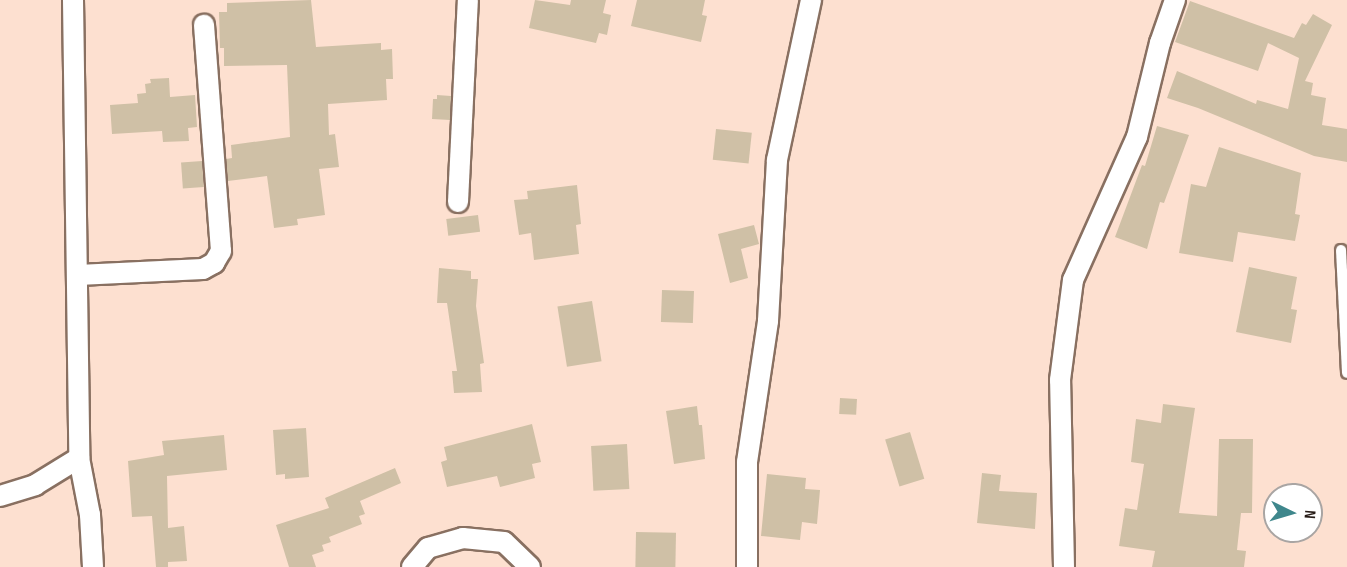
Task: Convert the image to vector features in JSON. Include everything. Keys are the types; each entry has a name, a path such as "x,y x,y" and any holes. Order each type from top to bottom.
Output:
{"street":[{"path":"73,0 79,458 90,514 93,567"},
{"path":"458,202 468,0"},
{"path":"747,567 747,462 768,321 777,160 811,0"},
{"path":"1064,567 1060,380 1073,280 1137,137 1160,43 1174,0"},
{"path":"78,275 203,269 214,263 221,251 204,25"},
{"path":"0,496 35,485 79,458"},
{"path":"412,567 428,548 463,538 504,542 530,567"}],"lane":[{"path":"1341,250 1347,373"}],"building":[{"path":"311,0 316,47 381,43 381,50 392,49 393,79 386,79 387,100 328,104 329,135 335,134 339,167 319,169 325,215 297,219 298,225 274,228 267,176 228,181 226,159 232,158 231,145 290,137 287,65 224,66 224,48 220,48 219,12 227,12 227,3"},
{"path":"535,0 570,5 571,0 606,0 603,13 611,15 607,35 599,33 596,43 529,28"},
{"path":"637,0 705,0 702,15 707,16 701,42 631,26"},
{"path":"1190,1 1294,38 1302,23 1306,25 1313,14 1332,25 1305,81 1313,83 1311,95 1326,98 1322,125 1347,129 1347,162 1314,156 1198,108 1167,98 1177,71 1256,104 1257,100 1288,109 1299,58 1268,43 1258,71 1175,42"},
{"path":"169,78 170,97 195,95 197,127 188,128 189,141 163,142 162,131 112,134 110,105 138,103 137,94 146,93 145,84 151,83 150,79"},
{"path":"437,95 451,96 450,120 432,119 433,99 437,99"},
{"path":"1157,126 1189,135 1164,203 1160,202 1147,249 1115,237 1142,165 1145,166"},
{"path":"716,129 752,133 749,164 713,160"},
{"path":"1219,147 1301,173 1295,214 1300,215 1295,241 1238,232 1233,262 1179,253 1191,184 1206,187"},
{"path":"202,161 204,187 183,188 181,162"},
{"path":"577,185 581,224 576,225 579,254 534,260 531,233 519,235 514,200 528,199 527,191"},
{"path":"478,215 480,232 448,236 446,219"},
{"path":"754,225 759,244 741,249 748,278 730,283 718,234"},
{"path":"1249,267 1297,277 1291,309 1297,310 1291,343 1236,332"},
{"path":"439,268 471,271 471,279 478,279 476,306 484,363 480,364 482,392 454,393 452,371 457,371 447,303 437,303"},
{"path":"662,290 694,291 693,323 661,322"},
{"path":"592,301 602,361 567,367 557,306"},
{"path":"840,398 857,399 856,415 839,414"},
{"path":"1163,404 1195,408 1179,513 1217,516 1219,439 1253,439 1252,513 1241,513 1237,550 1246,551 1244,567 1152,567 1155,551 1119,546 1125,508 1137,510 1144,464 1131,462 1136,419 1161,423"},
{"path":"697,406 699,425 702,425 705,459 674,464 666,411"},
{"path":"532,424 541,462 532,464 535,478 500,487 497,476 447,487 441,462 447,460 444,447"},
{"path":"306,428 309,477 285,479 285,474 276,475 273,430"},
{"path":"910,432 924,479 899,486 885,440"},
{"path":"224,435 227,470 167,476 168,528 184,526 187,561 168,562 168,567 156,567 152,516 132,517 128,461 164,455 162,441"},
{"path":"627,444 629,489 593,491 591,446"},
{"path":"395,468 401,483 360,501 365,514 359,516 362,524 329,537 331,542 322,545 324,551 312,555 316,567 289,567 276,525 329,508 325,498"},
{"path":"982,473 1001,475 999,491 1037,493 1035,529 977,523"},
{"path":"767,474 806,478 805,489 820,490 817,524 802,522 800,540 761,536"},
{"path":"636,532 676,533 675,567 635,567"}]}
